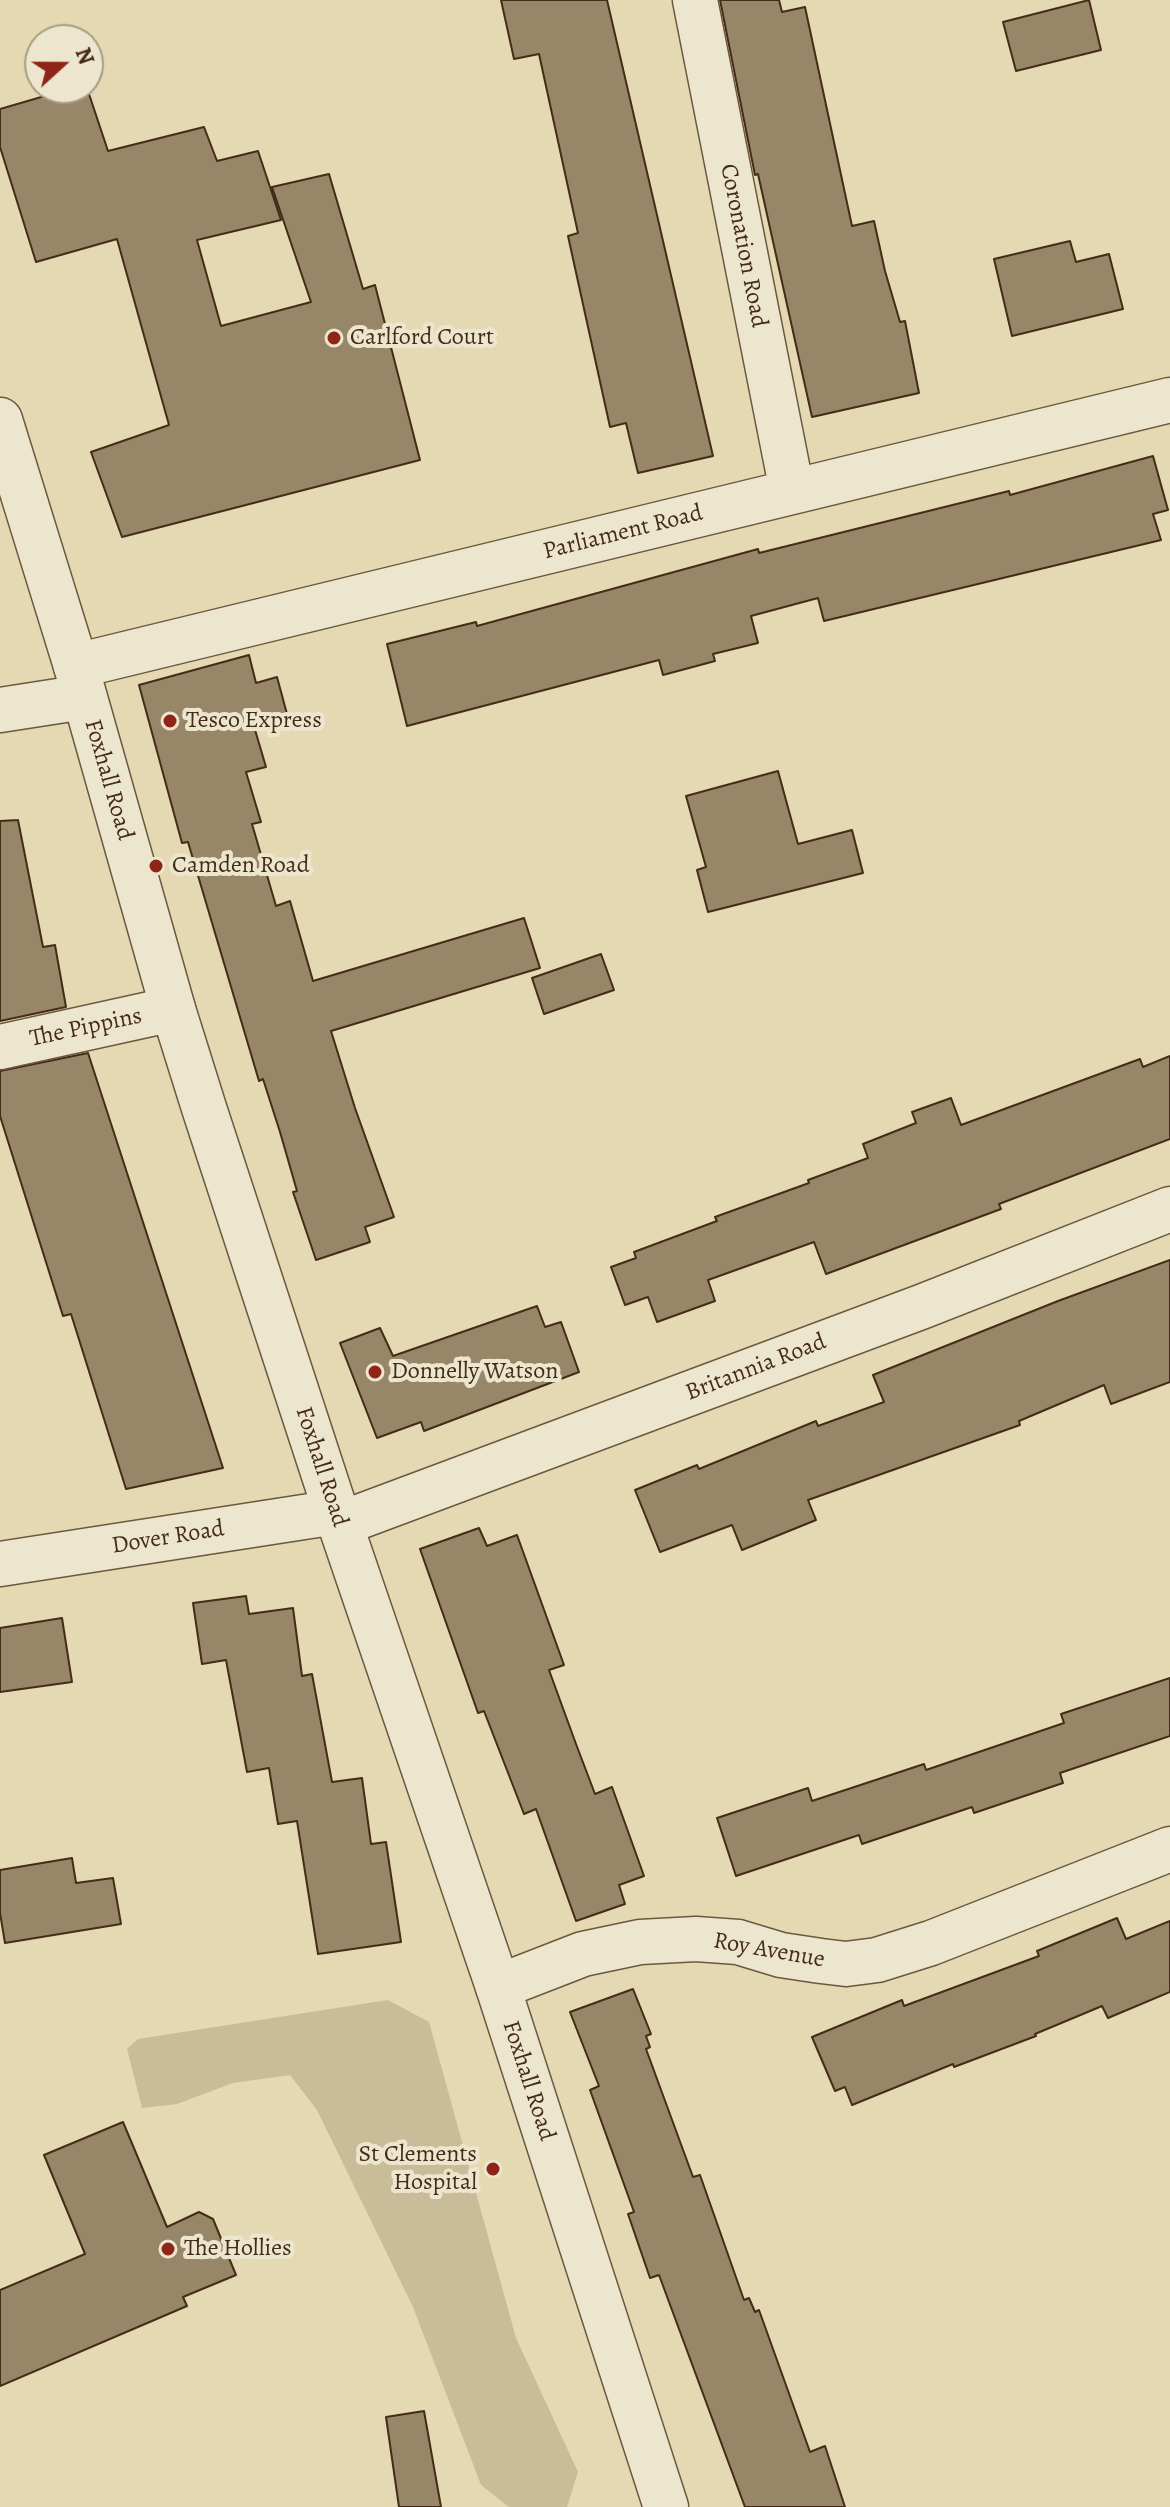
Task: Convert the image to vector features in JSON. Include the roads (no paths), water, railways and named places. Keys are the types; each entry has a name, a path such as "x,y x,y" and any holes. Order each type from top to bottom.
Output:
{"street":[{"name":"Coronation Road","path":"695,0 792,491"},
{"name":"Parliament Road","path":"80,681 792,491 1170,400"},
{"name":"Foxhall Road","path":"0,420 80,681 173,1009 338,1518 498,1987 666,2507"},
{"path":"0,710 80,681"},
{"name":"The Pippins","path":"0,1047 173,1009"},
{"name":"Britannia Road","path":"338,1518 906,1312 1170,1209"},
{"name":"Dover Road","path":"0,1564 338,1518"},
{"name":"Roy Avenue","path":"498,1987 583,1954 640,1942 696,1939 738,1942 781,1955 821,1961 846,1964 877,1960 931,1943 1170,1849"}],"place":[{"name":"Carlford Court","path":"334,338"},
{"name":"Tesco Express","path":"170,721"},
{"name":"Camden Road","path":"156,866"},
{"name":"Donnelly Watson","path":"375,1372"},
{"name":"St Clements Hospital","path":"493,2169"},
{"name":"The Hollies","path":"168,2249"}]}
